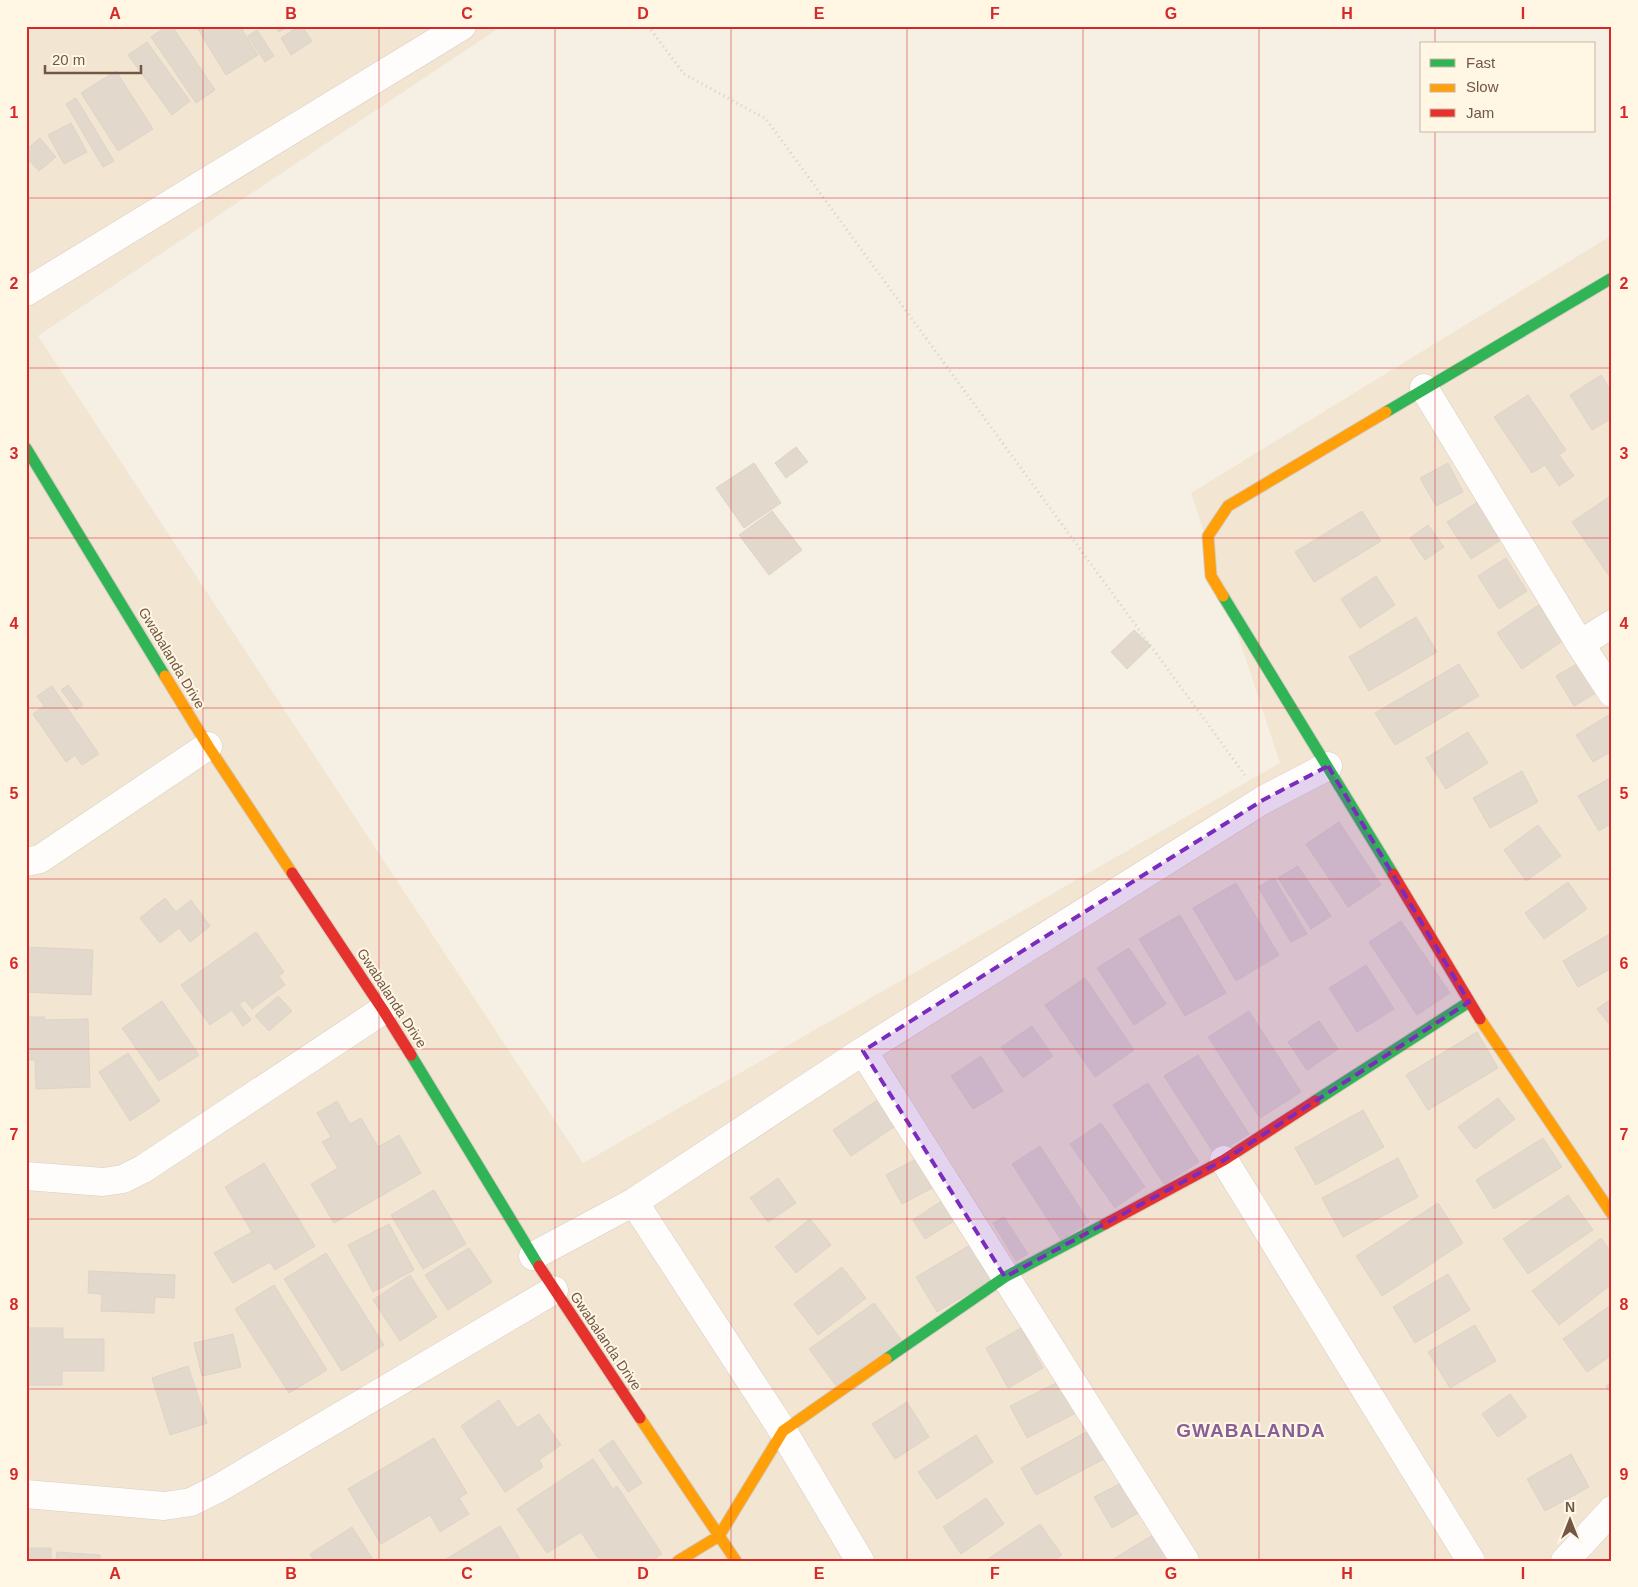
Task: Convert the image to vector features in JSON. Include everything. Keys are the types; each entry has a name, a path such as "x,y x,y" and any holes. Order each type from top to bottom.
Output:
{"street":[{"path":"26,292 462,26"},
{"path":"1612,278 1228,506 1208,536 1211,576 1328,766 1469,1002 1612,1214"},
{"path":"1424,388 1580,644 1612,693"},
{"name":"Gwabalanda Drive","path":"26,448 208,746 383,1010 554,1290 736,1561"},
{"path":"1580,644 1612,624"},
{"path":"26,862 40,859 208,746"},
{"path":"533,1256 634,1202 863,1052 1263,800 1328,766"},
{"path":"678,1561 719,1536 783,1431 1005,1276 1224,1160 1469,1002"},
{"path":"26,1176 103,1182 123,1179 144,1169 383,1010"},
{"path":"863,1052 1185,1561"},
{"path":"1224,1160 1471,1561"},
{"path":"634,1202 783,1431 860,1561"},
{"path":"26,1494 164,1506 190,1502 228,1483 554,1290"},
{"path":"1565,1561 1612,1510"}],"path":[{"path":"648,26 684,74 766,119 1263,800"}],"highlighted area":[{"path":"1328,766 1469,1002 1224,1160 1005,1277 863,1051 1263,800"}],"shaded area":[{"path":"26,26 502,26 38,336 583,1163 1280,763 1191,493 1612,235 1612,1561 26,1561"}],"building":[{"path":"167,26 172,26 215,90 196,103 151,37"},
{"path":"196,26 240,26 258,55 226,75"},
{"path":"275,26 289,26 279,32"},
{"path":"302,26 312,41 291,55 281,38"},
{"path":"257,30 274,56 265,62 248,36"},
{"path":"147,42 190,101 172,115 128,55"},
{"path":"116,71 153,129 118,151 81,93"},
{"path":"76,98 114,161 103,167 66,104"},
{"path":"71,123 87,152 64,164 48,135"},
{"path":"40,138 56,157 39,171 26,157 26,150"},
{"path":"1601,375 1612,392 1612,418 1592,430 1570,395"},
{"path":"1528,395 1566,450 1559,455 1574,476 1559,486 1545,465 1532,473 1494,417"},
{"path":"796,447 808,462 786,478 775,463"},
{"path":"754,463 781,503 744,528 716,488"},
{"path":"1448,463 1463,492 1436,506 1420,478"},
{"path":"1612,495 1612,580 1572,522"},
{"path":"1479,501 1504,538 1471,559 1447,522"},
{"path":"772,511 802,550 769,575 739,535"},
{"path":"1362,511 1381,541 1314,582 1295,552"},
{"path":"1428,525 1444,547 1425,560 1410,538"},
{"path":"1506,558 1527,591 1499,609 1478,576"},
{"path":"1376,576 1395,605 1360,628 1341,599"},
{"path":"1543,602 1567,638 1522,669 1497,633"},
{"path":"1416,617 1437,652 1369,691 1349,657"},
{"path":"1134,630 1151,646 1127,669 1111,652"},
{"path":"1584,660 1601,690 1574,706 1556,676"},
{"path":"1459,664 1479,696 1395,745 1375,713"},
{"path":"68,685 83,705 76,710 61,690"},
{"path":"52,686 99,754 82,765 75,755 66,762 33,714 44,706 37,696"},
{"path":"1612,713 1612,751 1593,762 1576,735"},
{"path":"1468,732 1488,763 1446,789 1426,758"},
{"path":"1522,771 1538,802 1490,828 1473,798"},
{"path":"1612,777 1612,823 1599,831 1578,796"},
{"path":"1339,822 1381,885 1348,907 1306,844"},
{"path":"1538,825 1561,856 1526,881 1504,850"},
{"path":"1298,866 1331,916 1311,929 1278,878"},
{"path":"1274,878 1307,934 1291,942 1258,887"},
{"path":"1568,882 1587,909 1544,939 1525,913"},
{"path":"1236,883 1279,955 1236,981 1193,908"},
{"path":"165,898 176,912 191,900 210,926 190,942 179,928 160,943 140,918"},
{"path":"1180,915 1226,993 1185,1016 1139,939"},
{"path":"1401,921 1450,993 1417,1015 1369,942"},
{"path":"256,932 284,972 279,976 285,985 252,1009 245,1000 239,1004 251,1020 243,1026 232,1010 210,1025 181,985"},
{"path":"1610,934 1612,936 1612,968 1578,987 1563,961"},
{"path":"26,947 93,950 91,995 26,992"},
{"path":"1129,948 1166,1004 1134,1025 1097,968"},
{"path":"1366,965 1394,1009 1357,1032 1329,988"},
{"path":"1085,978 1134,1050 1095,1077 1045,1005"},
{"path":"278,996 292,1011 269,1031 255,1016"},
{"path":"1612,998 1612,1028 1597,1009"},
{"path":"162,1001 199,1055 159,1081 122,1028"},
{"path":"1249,1011 1301,1092 1260,1118 1208,1037"},
{"path":"26,1017 45,1017 45,1020 88,1019 90,1087 36,1089 35,1060 26,1060"},
{"path":"1319,1021 1338,1049 1307,1070 1288,1042"},
{"path":"1032,1026 1053,1056 1023,1078 1001,1047"},
{"path":"1477,1032 1498,1068 1428,1110 1406,1075"},
{"path":"128,1053 160,1101 130,1121 99,1072"},
{"path":"1198,1055 1249,1134 1215,1155 1164,1076"},
{"path":"981,1056 1003,1091 973,1109 951,1076"},
{"path":"1148,1083 1199,1162 1164,1184 1113,1105"},
{"path":"1498,1098 1515,1119 1475,1149 1458,1127"},
{"path":"879,1099 897,1125 851,1156 833,1130"},
{"path":"337,1101 350,1124 361,1118 378,1147 399,1135 421,1173 334,1223 311,1184 338,1168 322,1142 331,1137 317,1113"},
{"path":"1363,1110 1384,1147 1316,1185 1295,1148"},
{"path":"1101,1123 1145,1187 1115,1208 1070,1144"},
{"path":"1543,1138 1562,1167 1494,1209 1476,1180"},
{"path":"1040,1146 1089,1222 1061,1240 1012,1164"},
{"path":"918,1158 934,1187 902,1204 886,1175"},
{"path":"1398,1158 1418,1197 1343,1237 1322,1198"},
{"path":"264,1163 315,1246 275,1270 270,1262 233,1283 214,1253 252,1232 225,1187"},
{"path":"778,1178 796,1203 768,1222 750,1198"},
{"path":"434,1190 466,1244 423,1269 391,1215"},
{"path":"1568,1195 1593,1230 1528,1274 1503,1239"},
{"path":"943,1200 956,1220 925,1239 913,1220"},
{"path":"1438,1203 1463,1243 1382,1296 1356,1256"},
{"path":"1004,1217 1028,1254 1016,1261 993,1223"},
{"path":"810,1219 831,1245 796,1273 775,1247"},
{"path":"389,1224 414,1270 373,1292 348,1245"},
{"path":"1601,1238 1612,1253 1612,1284 1559,1325 1532,1291"},
{"path":"970,1245 991,1280 937,1312 916,1277"},
{"path":"469,1248 492,1282 448,1310 425,1275"},
{"path":"326,1253 384,1345 342,1371 284,1279"},
{"path":"842,1267 866,1298 818,1335 794,1304"},
{"path":"89,1271 175,1275 174,1298 155,1297 154,1313 101,1311 102,1294 88,1293"},
{"path":"26,1273 28,1273 28,1296 26,1296"},
{"path":"1448,1274 1470,1310 1415,1343 1393,1307"},
{"path":"410,1275 437,1317 400,1341 373,1300"},
{"path":"274,1285 327,1370 289,1393 235,1309"},
{"path":"874,1303 902,1341 837,1387 809,1349"},
{"path":"1612,1304 1612,1355 1587,1372 1563,1339"},
{"path":"1475,1325 1496,1361 1450,1388 1428,1352"},
{"path":"26,1328 63,1328 63,1339 104,1339 104,1371 62,1371 62,1385 26,1385"},
{"path":"1021,1328 1043,1368 1008,1388 986,1348"},
{"path":"233,1334 241,1367 202,1376 194,1343"},
{"path":"188,1366 207,1423 170,1435 152,1378"},
{"path":"1060,1381 1076,1413 1027,1438 1010,1406"},
{"path":"1612,1382 1612,1395 1606,1386"},
{"path":"1510,1394 1527,1417 1498,1437 1482,1414"},
{"path":"499,1400 517,1428 539,1414 561,1445 539,1460 543,1467 505,1492 461,1426"},
{"path":"907,1402 929,1437 895,1459 872,1424"},
{"path":"1088,1431 1104,1459 1036,1495 1021,1468"},
{"path":"976,1435 993,1462 937,1499 918,1472"},
{"path":"434,1438 467,1493 459,1498 469,1514 440,1532 430,1515 381,1544 348,1489"},
{"path":"613,1440 642,1483 628,1492 599,1450"},
{"path":"1571,1454 1589,1487 1545,1511 1527,1479"},
{"path":"593,1459 613,1489 617,1486 662,1554 651,1561 600,1561 581,1532 547,1553 517,1509"},
{"path":"1123,1482 1140,1512 1112,1528 1094,1497"},
{"path":"986,1498 1004,1524 961,1554 943,1527"},
{"path":"1040,1524 1062,1555 1053,1561 985,1561"},
{"path":"500,1526 521,1561 443,1561"},
{"path":"352,1527 374,1561 314,1561 310,1554"},
{"path":"1153,1535 1168,1561 1110,1561"},
{"path":"26,1548 51,1548 51,1561 26,1561"},
{"path":"57,1552 100,1555 100,1561 56,1561"}],"traffic: fast":[{"path":"1386,412 1612,278"},
{"path":"26,448 165,676"},
{"path":"1223,596 1393,874"},
{"path":"1315,1101 1469,1002"},
{"path":"411,1055 539,1266"},
{"path":"886,1359 1005,1277 1105,1224"}],"traffic: slow":[{"path":"1223,596 1211,576 1208,536 1228,506 1386,412"},
{"path":"165,676 208,746 292,873"},
{"path":"1480,1019 1612,1214"},
{"path":"678,1561 719,1536 783,1431 886,1359"},
{"path":"640,1418 736,1561"}],"traffic: jam":[{"path":"292,873 411,1055"},
{"path":"1393,874 1480,1019"},
{"path":"1105,1224 1224,1160 1315,1101"},
{"path":"539,1266 640,1418"}],"district":[{"name":"GWABALANDA","path":"1251,1430"}]}
